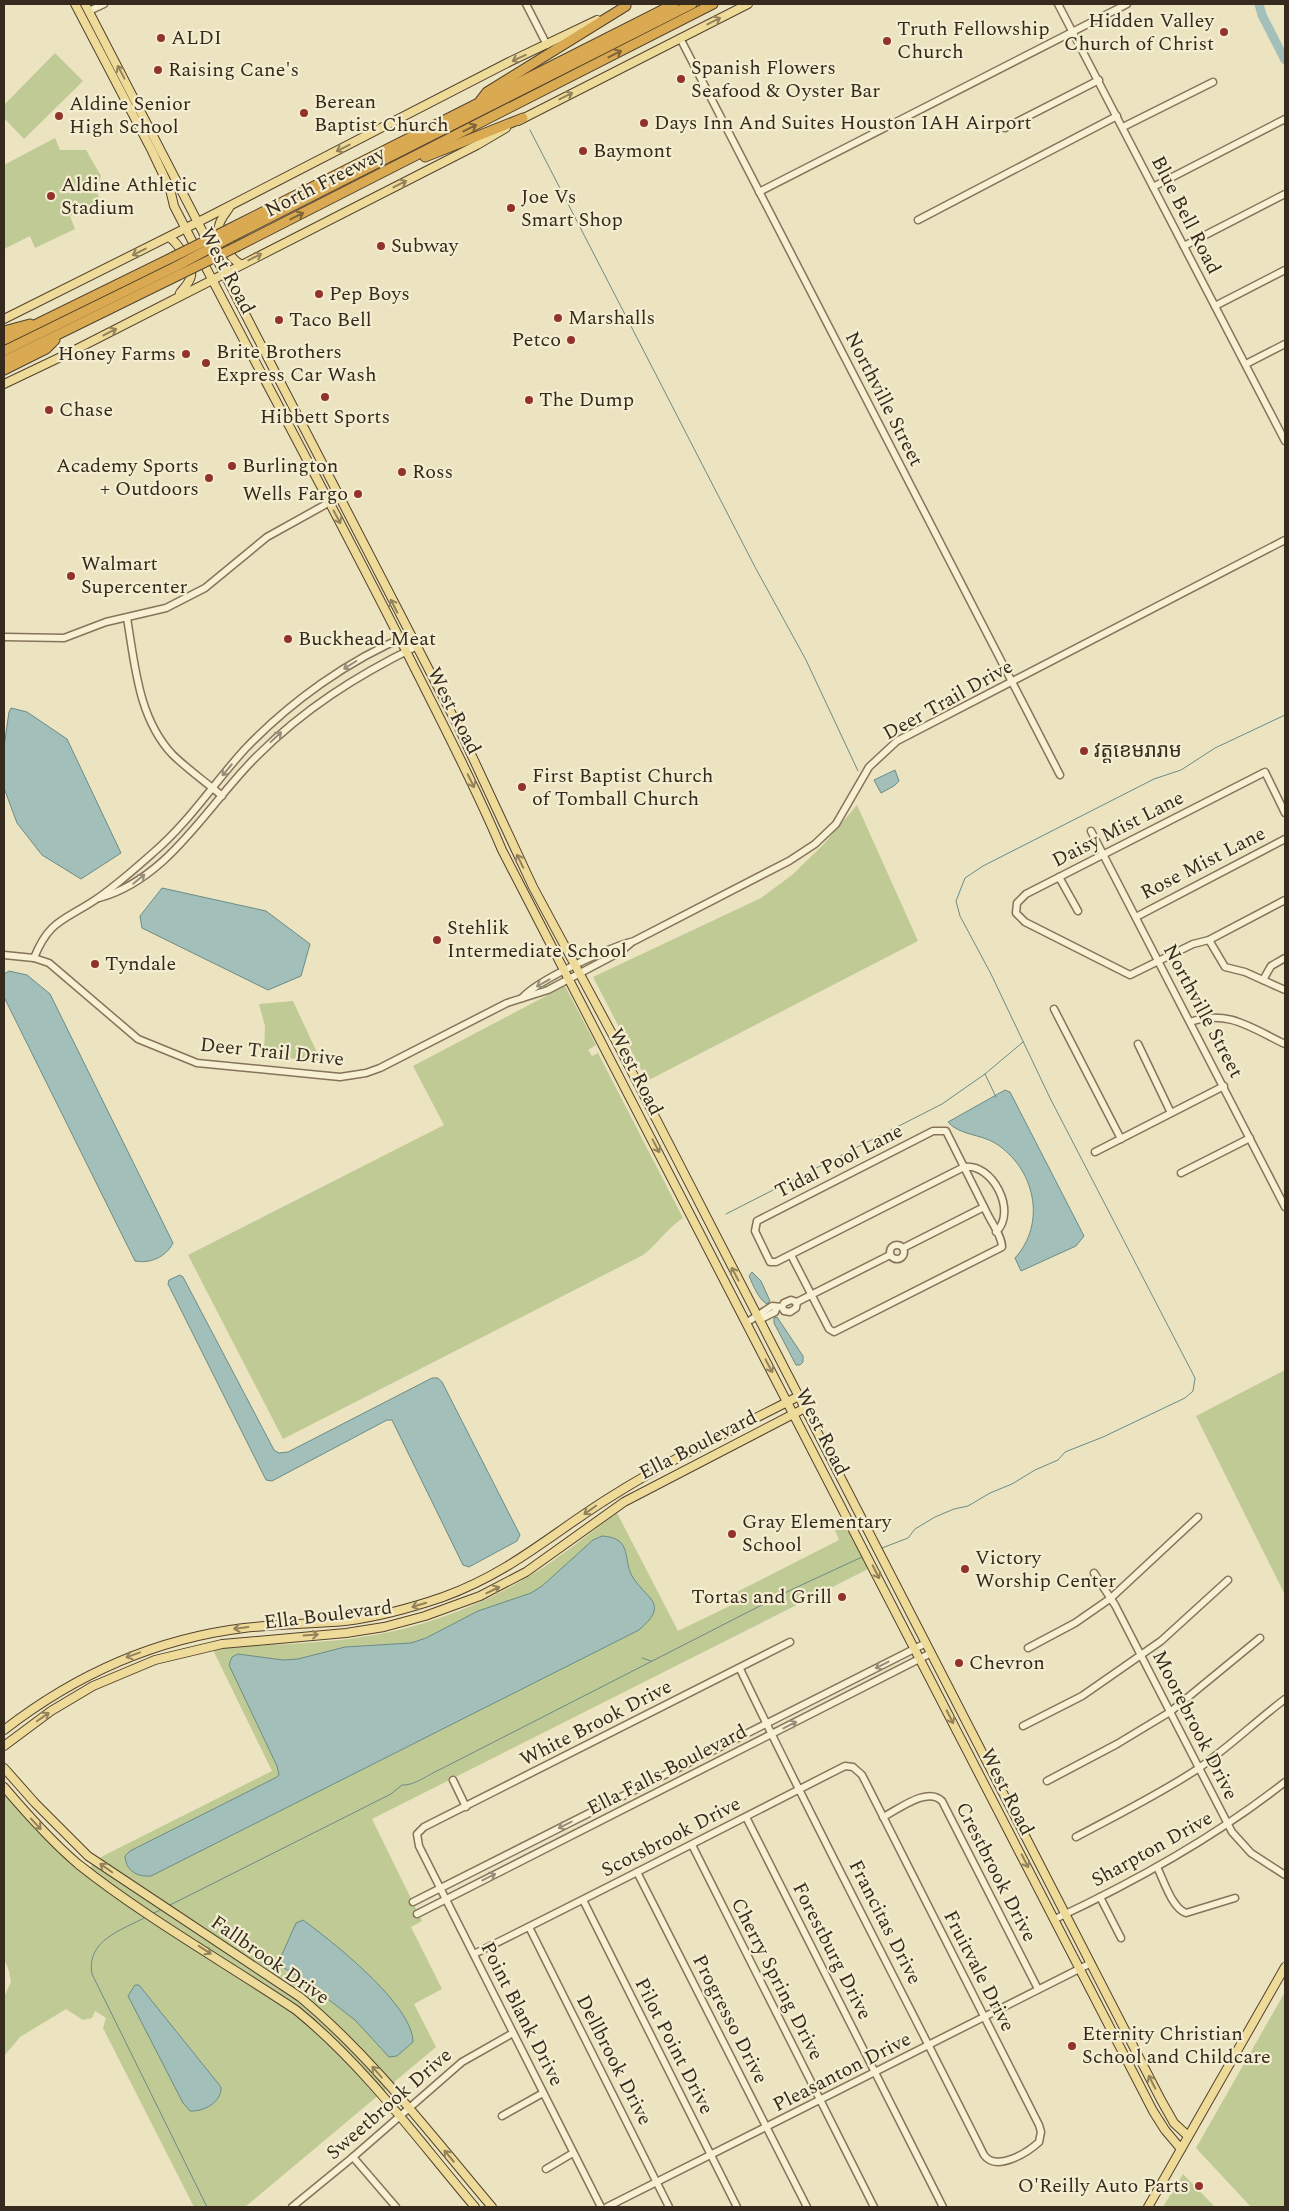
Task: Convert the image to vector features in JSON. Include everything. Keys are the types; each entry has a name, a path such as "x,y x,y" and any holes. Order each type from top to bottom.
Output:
{"highway":[{"name":"North Freeway","path":"231,233 674,4"},
{"name":"North Freeway","path":"4,351 175,261 692,4"},
{"name":"North Freeway","path":"4,361 238,246 713,4"},
{"path":"478,104 487,92 628,5"},
{"path":"349,190 446,148 523,118"},
{"name":"North Freeway","path":"4,340 175,261"},
{"path":"4,331 22,325 43,322"},
{"path":"4,370 46,348 62,333"}],"main road":[{"name":"West Road","path":"75,4 198,222 415,647 458,726 495,808 534,887 616,1040 1162,2102 1174,2123 1188,2136"},
{"path":"4,384 67,354 240,264 477,145 523,118 748,4"},
{"path":"4,319 628,5"},
{"name":"West Road","path":"87,7 156,149 174,206 400,639 486,811 502,850 568,974 1146,2097 1165,2130 1181,2149"},
{"path":"80,15 87,7"},
{"path":"170,189 178,184"},
{"path":"230,206 219,225 220,234 231,257 240,264"},
{"path":"191,209 212,216"},
{"path":"169,237 178,245 191,271 188,283 177,297"},
{"path":"263,374 272,368"},
{"path":"294,433 303,428"},
{"path":"447,732 458,726"},
{"path":"486,811 495,808"},
{"path":"525,891 534,887"},
{"path":"605,1046 616,1040"},
{"path":"676,1185 687,1180"},
{"path":"711,1251 720,1245"},
{"name":"Ella Boulevard","path":"4,1730 44,1701 114,1662 166,1644 220,1631 362,1618 401,1610 443,1596 503,1571 615,1494 799,1396"},
{"name":"Ella Boulevard","path":"4,1746 50,1711 120,1674 177,1654 222,1644 364,1631 404,1622 448,1608 509,1582 622,1504 805,1408"},
{"path":"693,1451 699,1462"},
{"path":"615,1494 622,1504"},
{"path":"443,1596 448,1608"},
{"path":"220,1631 222,1644"},
{"path":"114,1662 120,1674"},
{"path":"965,1746 976,1740"},
{"name":"Fallbrook Drive","path":"4,1768 78,1846 146,1896 300,1997 326,2019 347,2038 492,2207"},
{"name":"Fallbrook Drive","path":"4,1787 69,1856 133,1904 296,2010 319,2028 356,2065 475,2207"},
{"path":"1003,1820 1015,1814"},
{"path":"69,1856 78,1846"},
{"path":"145,1911 154,1901"},
{"path":"1148,2207 1285,1967"},
{"path":"319,2028 326,2019"},
{"path":"1116,2039 1127,2034"},
{"path":"1146,2097 1162,2102"},
{"path":"454,2182 464,2174"}],"street":[{"path":"87,7 104,4"},
{"path":"526,4 547,45"},
{"name":"Blue Bell Road","path":"1058,4 1074,31 1285,441"},
{"path":"758,192 1126,4"},
{"name":"Northville Street","path":"680,38 1060,775"},
{"path":"1005,128 1099,80"},
{"path":"1123,128 1213,82"},
{"path":"918,220 1117,116"},
{"path":"1153,187 1285,119"},
{"path":"1184,246 1285,194"},
{"path":"1215,306 1285,270"},
{"path":"1246,364 1285,344"},
{"path":"4,637 21,636 56,640 73,636 106,622 151,614 193,596 219,578 267,536 330,502 338,495"},
{"name":"Deer Trail Drive","path":"4,955 34,958 49,963 138,1039 197,1063 353,1076 380,1068 507,1003 522,998 528,991 568,974 581,973 620,952 634,941 790,862 810,848 836,824 869,767 897,741 1285,540"},
{"path":"126,618 140,692 151,724 173,754 222,796"},
{"path":"34,958 46,933 57,922 96,899 165,842 245,750 281,715 354,662 409,635"},
{"path":"96,899 115,894 129,886 177,848 255,758 290,725 328,695 415,647"},
{"path":"245,750 255,758"},
{"name":"Daisy Mist Lane","path":"1159,962 1135,974 1124,974 1019,918 1016,913 1017,903 1026,894 1265,772 1285,813"},
{"name":"Northville Street","path":"1090,832 1224,1086 1285,1207"},
{"name":"Rose Mist Lane","path":"1136,917 1285,839"},
{"path":"1060,877 1078,911"},
{"path":"1159,962 1193,944 1209,940 1285,900"},
{"path":"1209,940 1225,967 1244,972 1285,990"},
{"name":"Deer Trail Drive","path":"568,974 575,966 616,946 634,941"},
{"path":"1263,980 1271,966 1285,958"},
{"path":"1054,1009 1120,1139"},
{"path":"1190,1022 1207,1017 1224,1017 1285,1044"},
{"path":"1138,1044 1172,1113"},
{"path":"1095,1152 1224,1086"},
{"name":"Tidal Pool Lane","path":"791,1255 773,1263 770,1262 755,1231 757,1221 940,1129 946,1131 964,1167"},
{"path":"1181,1173 1250,1138"},
{"path":"964,1167 1002,1247 838,1332 829,1329 791,1255 964,1167 972,1165 984,1172 998,1188 1004,1211 1001,1228 996,1232"},
{"path":"904,1248 984,1208"},
{"path":"890,1255 890,1250 893,1246 898,1245 904,1248"},
{"path":"890,1255 894,1259 900,1259 904,1254 904,1248"},
{"path":"746,1323 758,1316 760,1312 772,1306 779,1307 791,1300 797,1302 890,1255"},
{"path":"1028,1648 1075,1623 1111,1598 1198,1517"},
{"name":"Moorebrook Drive","path":"1094,1573 1111,1598 1228,1825 1245,1848 1285,1876"},
{"path":"1023,1726 1082,1696 1176,1628 1228,1580"},
{"path":"1047,1781 1117,1744 1170,1712 1260,1638"},
{"name":"White Brook Drive","path":"417,1834 424,1827 790,1642"},
{"name":"Ella Falls Boulevard","path":"413,1902 926,1643"},
{"name":"Ella Falls Boulevard","path":"417,1914 931,1653"},
{"name":"Francitas Drive","path":"740,1668 987,2159 999,2163 1018,2154"},
{"path":"1076,1837 1171,1786 1232,1744 1285,1699"},
{"name":"Scotsbrook Drive","path":"474,1954 845,1766 853,1767 860,1772 871,1794"},
{"path":"453,1780 466,1807"},
{"name":"Sharpton Drive","path":"1055,1919 1157,1867 1228,1825 1285,1782"},
{"path":"646,1784 652,1796"},
{"name":"Fruitvale Drive","path":"871,1794 1041,2132 1039,2142 1018,2154"},
{"name":"Crestbrook Drive","path":"883,1817 928,1795 938,1796 1038,1989"},
{"name":"Forestburg Drive","path":"746,1817 943,2207"},
{"path":"550,1833 555,1844"},
{"name":"Point Blank Drive","path":"417,1834 419,1846 601,2207"},
{"name":"Cherry Spring Drive","path":"692,1845 874,2207"},
{"path":"1157,1867 1175,1903 1181,1911 1186,1913 1235,1898"},
{"name":"Progresso Drive","path":"637,1872 807,2207"},
{"path":"1100,1896 1121,1938"},
{"name":"Pilot Point Drive","path":"582,1900 737,2207"},
{"name":"Dellbrook Drive","path":"529,1927 670,2207"},
{"name":"Pleasanton Drive","path":"607,2207 1091,1963"},
{"name":"Sweetbrook Drive","path":"292,2207 473,2054 513,2033"},
{"path":"502,2116 544,2093"},
{"path":"546,2169 573,2152"},
{"path":"353,2157 396,2207"}],"green space":[{"path":"55,53 83,81 24,139 4,118 4,105"},
{"name":"Aldine Athletic Stadium","path":"55,138 60,150 86,150 101,176 97,192 100,200 70,216 75,229 35,248 30,236 4,249 4,165"},
{"path":"857,805 918,941 647,1081 593,977 761,898 792,875 823,845"},
{"path":"565,986 596,1045 588,1050 592,1056 598,1053 683,1218 671,1227 643,1255 283,1439 188,1255 444,1125 413,1066"},
{"path":"293,1001 320,1059 314,1063 264,1053 265,1026 259,1004"},
{"path":"1285,1370 1285,1595 1196,1416"},
{"path":"617,1513 678,1631 738,1602 735,1593 839,1540 834,1528 845,1524 868,1569 372,1819 422,1921 411,1927 442,1989 414,2004 436,2047 245,2207 194,2207 103,2028 106,2018 95,2011 92,2018 83,2020 66,2009 20,2037 4,2056 4,1997 11,1982 4,1959 4,1794 36,1831 83,1873 103,1856 272,1771 213,1650 349,1639 391,1632 437,1619 482,1601 524,1579 553,1561"},
{"path":"1285,1992 1285,2207 1251,2207 1196,2148"},
{"path":"1183,2174 1215,2207 1163,2207"}],"water":[{"path":"11,708 27,712 67,739 121,853 81,879 42,855 17,823 4,788 4,747"},
{"path":"895,770 899,781 881,793 874,780"},
{"path":"162,888 266,911 310,944 301,976 268,990 142,928 140,916"},
{"path":"9,971 27,975 50,994 173,1243 162,1256 152,1260 135,1261 4,997 4,974"},
{"path":"1005,1090 1010,1092 1084,1236 1076,1246 1021,1271 1015,1258 1025,1244 1031,1229 1033,1213 1032,1197 1027,1181 1020,1167 1009,1154 995,1143 958,1130 948,1122"},
{"path":"752,1272 761,1281 770,1301 767,1304 759,1296 752,1284 749,1276"},
{"path":"180,1275 183,1277 274,1450 279,1453 288,1452 432,1378 438,1378 442,1382 520,1535 517,1541 469,1567 463,1565 392,1420 387,1420 272,1481 266,1480 168,1284 169,1280"},
{"path":"777,1317 803,1356 803,1362 800,1365 796,1365 774,1323 774,1318"},
{"path":"602,1536 619,1541 623,1546 630,1572 650,1598 655,1608 648,1621 639,1630 151,1876 137,1874 130,1869 125,1856 130,1851 279,1775 277,1766 229,1665 232,1657 238,1654 283,1660 298,1659 345,1647 411,1643 426,1638 478,1611 531,1593 542,1586 593,1540"},
{"path":"303,1920 351,1958 400,2010 409,2027 413,2042 397,2056 389,2057 355,2020 298,1976 284,1968 280,1959 296,1923"},
{"path":"135,1985 139,1985 221,2087 219,2097 211,2105 201,2110 190,2111 183,2103 128,1996"}],"waterway":[{"path":"1259,4 1262,15 1285,60"},
{"path":"530,130 755,567 806,660 858,771"},
{"path":"882,1548 908,1538 915,1529 935,1517 954,1509 968,1506 990,1493 1012,1484 1035,1470 1058,1460 1065,1452 1103,1437 1185,1398 1193,1391 1195,1378 1050,1098 991,974 960,916 956,901 965,878 983,866 1154,779 1181,770 1215,748 1285,715"},
{"path":"726,1214 942,1104 985,1074 1023,1042"},
{"path":"985,1074 996,1097"},
{"path":"168,1906 391,1794 402,1785 411,1784 422,1779 795,1588 862,1557"},
{"path":"642,1658 651,1661"},
{"path":"152,1914 162,1909"},
{"path":"146,1917 117,1932 100,1944 92,1962 92,1974 207,2207"}],"place":[{"name":"Hidden Valley Church of Christ","path":"1224,32"},
{"name":"ALDI","path":"161,38"},
{"name":"Truth Fellowship Church","path":"887,41"},
{"name":"Raising Cane's","path":"158,70"},
{"name":"Spanish Flowers Seafood & Oyster Bar","path":"681,79"},
{"name":"Berean Baptist Church","path":"304,113"},
{"name":"Aldine Senior High School","path":"59,116"},
{"name":"Days Inn And Suites Houston IAH Airport","path":"644,123"},
{"name":"Baymont","path":"583,151"},
{"name":"Aldine Athletic Stadium","path":"51,196"},
{"name":"Joe Vs Smart Shop","path":"511,208"},
{"name":"Subway","path":"381,246"},
{"name":"Pep Boys","path":"319,294"},
{"name":"Marshalls","path":"558,318"},
{"name":"Taco Bell","path":"279,320"},
{"name":"Petco","path":"571,340"},
{"name":"Honey Farms","path":"186,354"},
{"name":"Brite Brothers Express Car Wash","path":"206,363"},
{"name":"Hibbett Sports","path":"325,397"},
{"name":"The Dump","path":"529,400"},
{"name":"Chase","path":"49,410"},
{"name":"Burlington","path":"232,466"},
{"name":"Ross","path":"402,472"},
{"name":"Academy Sports + Outdoors","path":"209,478"},
{"name":"Wells Fargo","path":"358,494"},
{"name":"Walmart Supercenter","path":"71,576"},
{"name":"Buckhead Meat","path":"288,639"},
{"name":"វត្តខេមរារាម","path":"1084,751"},
{"name":"First Baptist Church of Tomball Church","path":"522,787"},
{"name":"Stehlik Intermediate School","path":"437,940"},
{"name":"Tyndale","path":"95,964"},
{"name":"Gray Elementary School","path":"732,1534"},
{"name":"Victory Worship Center","path":"965,1569"},
{"name":"Tortas and Grill","path":"842,1597"},
{"name":"Chevron","path":"959,1663"},
{"name":"Eternity Christian School and Childcare","path":"1072,2046"},
{"name":"O'Reilly Auto Parts","path":"1199,2186"}]}
